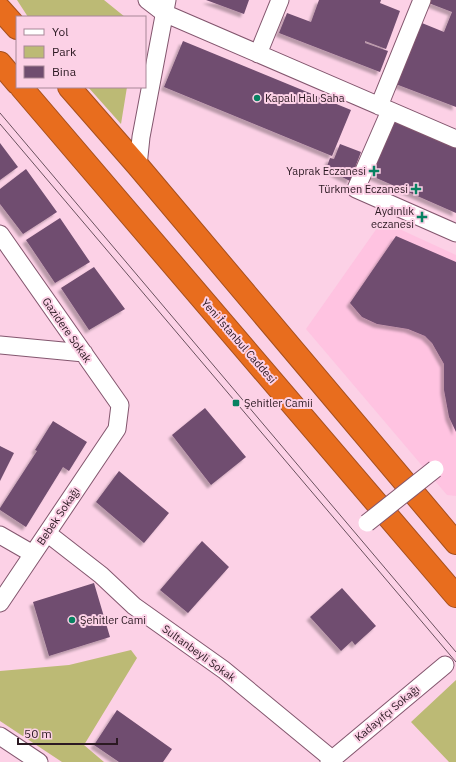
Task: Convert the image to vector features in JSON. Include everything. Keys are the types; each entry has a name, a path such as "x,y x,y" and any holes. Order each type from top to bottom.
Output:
{"highway":[{"path":"0,9 16,27"},
{"path":"0,63 16,82"},
{"name":"Yeni İstanbul Caddesi","path":"22,88 456,596"},
{"path":"70,88 138,166 456,543"}],"street":[{"path":"147,0 165,7 258,54 456,139"},
{"path":"258,54 280,0"},
{"path":"422,0 356,189 456,233"},
{"path":"138,166 141,137 165,7"},
{"name":"Gazidere Sokak","path":"0,234 120,405 117,429"},
{"path":"0,345 84,353"},
{"name":"Bebek Sokağı","path":"0,603 117,429"},
{"path":"367,523 435,469"},
{"name":"Sultanbeyli Sokak","path":"47,533 100,575 134,606 224,670 331,761"},
{"path":"0,535 33,554"},
{"name":"Kadayıfçı Sokağı","path":"331,761 445,665"},
{"path":"0,736 39,762"}],"shaded area":[{"path":"382,221 456,255 456,496 447,495 306,329"}],"green space":[{"path":"17,0 104,0 124,16 27,16"},
{"path":"89,88 127,88 121,124"},
{"path":"131,650 137,658 84,745 104,762 62,762 0,721 0,671 69,665"},
{"path":"456,680 456,762 449,762 411,722"}],"building":[{"path":"206,0 249,0 244,14"},
{"path":"319,0 381,0 380,3 400,11 386,49 365,41 365,43 388,51 380,72 279,33 287,13 311,22"},
{"path":"426,0 456,0 456,107 393,83 417,21 444,32 452,12 426,2"},
{"name":"Kapalı Halı Saha","path":"183,41 351,110 332,156 164,87"},
{"path":"389,117 456,146 456,213 365,173"},
{"path":"0,143 18,167 0,180"},
{"path":"340,144 361,152 350,181 326,169 330,158 334,159"},
{"path":"26,169 57,212 23,234 0,204 0,189"},
{"path":"60,218 90,262 55,283 26,240"},
{"path":"396,236 456,262 456,432 449,417 444,390 444,364 432,343 425,336 408,329 377,324 362,317 350,303"},
{"path":"94,267 125,309 89,330 61,288"},
{"path":"205,408 246,457 211,485 172,435"},
{"path":"53,421 87,442 69,471 63,467 26,527 0,510 0,508 37,451 35,450"},
{"path":"0,446 14,453 0,481"},
{"path":"119,471 169,513 144,543 96,502"},
{"path":"202,541 229,567 188,613 160,590"},
{"name":"Şehitler Cami","path":"94,583 110,637 49,656 33,602"},
{"path":"342,588 376,626 355,645 352,641 341,651 310,617"},
{"path":"117,710 172,749 163,762 119,762 94,745"}],"tram line":[{"path":"0,113 456,652"},
{"path":"0,124 456,662"}],"place":[{"name":"Kapalı Halı Saha","path":"257,98"},
{"name":"Yaprak Eczanesi","path":"374,171"},
{"name":"Türkmen Eczanesi","path":"416,189"},
{"name":"Aydınlık eczanesi","path":"422,217"},
{"name":"Şehitler Camii","path":"236,403"},
{"name":"Şehitler Cami","path":"72,620"}]}
